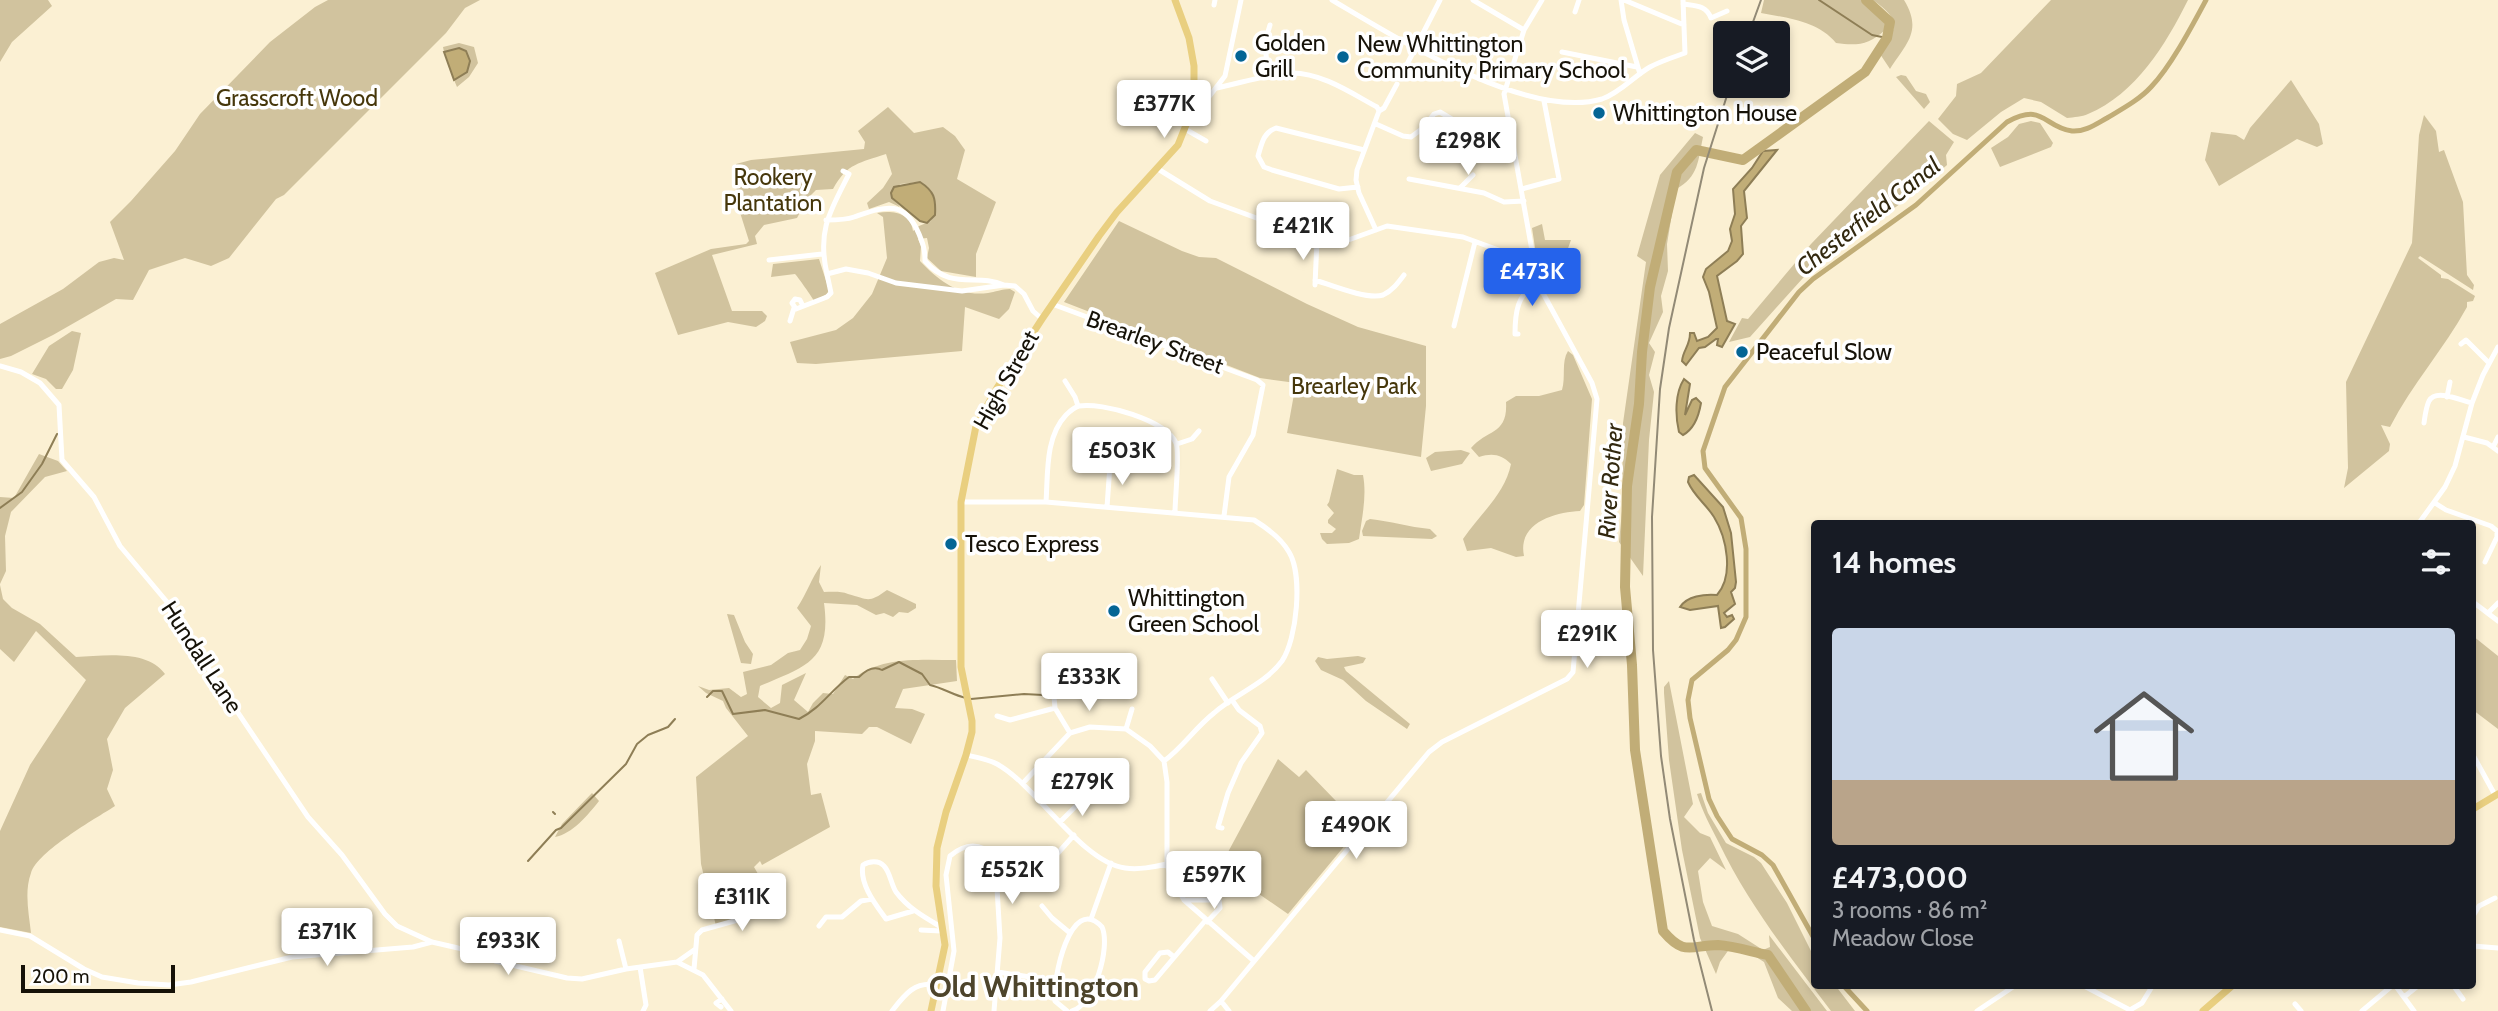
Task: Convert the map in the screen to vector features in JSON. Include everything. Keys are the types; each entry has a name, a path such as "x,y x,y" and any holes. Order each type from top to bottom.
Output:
{"main road":[{"path":"1175,0 1189,38 1194,66 1195,80 1188,120"},
{"name":"High Street","path":"931,1011 945,945 936,886 937,848 946,812 966,755 972,721 961,667 961,502 976,426 1041,319 1117,212 1178,145 1188,120"},
{"path":"2476,807 2496,794"},
{"path":"2203,1011 2228,989"}],"street":[{"name":"High Street","path":"1188,120 1225,76 1241,0"},
{"path":"1332,0 1447,65 1505,89 1544,101 1565,102 1600,99 1612,95 1651,67 1685,52 1683,2 1704,8 1711,18 1727,11"},
{"path":"1402,74 1440,0"},
{"path":"1473,0 1524,30"},
{"path":"1210,1011 1221,1002 1437,745 1567,679 1573,672 1597,399 1592,383 1538,284 1504,94 1524,30 1542,0"},
{"path":"1575,12 1579,0"},
{"path":"1640,74 1624,20 1622,0 1684,25"},
{"path":"1268,77 1265,42 1270,25"},
{"path":"1562,52 1637,67"},
{"path":"1217,88 1293,73 1317,77 1368,102 1379,111"},
{"path":"1376,230 1358,187 1357,170 1379,111 1384,108 1397,84"},
{"path":"1522,189 1559,179 1544,101"},
{"path":"1376,124 1411,137 1423,128 1434,114 1440,112 1470,130"},
{"path":"1358,187 1339,189 1272,170 1264,167 1258,156 1263,138 1268,131 1276,128 1364,149"},
{"path":"1185,129 1206,141"},
{"path":"1158,169 1210,201 1317,240 1340,243 1387,226 1462,237 1534,263"},
{"path":"790,321 794,308 827,297 831,293 822,254 823,234 826,220 849,174 844,171"},
{"path":"1460,188 1474,175"},
{"path":"1409,179 1484,193 1504,202 1524,201"},
{"path":"826,220 852,218 889,207 900,210 915,223 925,247 925,261 940,274 964,281 998,282 1004,285"},
{"path":"1317,240 1315,282 1368,296 1381,296 1393,289 1404,275"},
{"path":"1454,326 1475,242"},
{"path":"769,260 822,254"},
{"path":"827,274 846,269 896,283 962,291 1015,286 1024,294 1033,311 1041,319"},
{"path":"1518,334 1515,334 1515,318 1524,292 1538,284"},
{"name":"Brearley Street","path":"1052,304 1257,380 1263,385 1254,435 1229,477 1224,516"},
{"path":"2461,344 2466,340 2489,363"},
{"path":"2421,520 2435,503 2455,466 2472,403 2498,347"},
{"name":"Hundall Lane","path":"0,366 31,377 51,393 60,405 62,460 94,497 120,546 183,621 194,647 308,817 342,855 385,914 397,926 432,942 561,977 582,979 677,962"},
{"path":"1065,380 1078,406"},
{"path":"2447,397 2450,382"},
{"path":"2424,423 2429,401 2433,397 2447,397 2472,403"},
{"path":"1046,502 1051,442 1066,414 1078,406 1103,408 1150,421 1168,432 1177,444 1175,512"},
{"path":"1177,444 1192,439 1199,430"},
{"path":"2464,437 2495,449 2498,437"},
{"path":"1107,507 1110,465"},
{"path":"961,502 1046,502 1254,520 1271,530 1289,552 1296,570 1294,625 1283,660 1270,674 1199,725 1180,749 1164,761"},
{"path":"2435,503 2474,520"},
{"path":"2476,521 2497,531 2497,537 2485,562"},
{"path":"2488,613 2498,603"},
{"path":"2476,604 2498,621"},
{"path":"1212,679 1239,710 1260,726 1262,733 1248,751 1228,793 1218,827 1222,828"},
{"path":"1054,697 1055,708 1070,733"},
{"path":"997,716 1010,720 1055,708"},
{"path":"1126,729 1132,709"},
{"path":"1023,783 1070,733 1090,727 1126,729 1150,746 1164,761 1167,782 1167,864 1171,878 1184,901 1254,961"},
{"path":"966,755 996,763 1023,783 1087,848 1111,863 1122,868 1144,869 1167,864"},
{"path":"2476,760 2496,794"},
{"path":"1060,822 1093,791 1101,790 1106,796"},
{"path":"994,1011 1000,938 997,888 1000,880 1058,853 1074,835"},
{"path":"943,1011 954,951 946,874 950,856 963,848 979,846 991,852 1009,874"},
{"path":"913,911 886,919 872,899 862,872 863,865 879,862 885,866 896,891 913,911 941,929"},
{"path":"1091,919 1111,863"},
{"path":"2476,911 2479,906 2494,898"},
{"path":"819,926 826,918 842,917 861,901 872,899"},
{"path":"1174,957 1168,952 1160,953 1145,972 1145,979 1155,980 1220,908 1219,900 1184,901"},
{"path":"694,970 696,935 702,930 752,916 774,906"},
{"path":"1042,906 1070,933"},
{"path":"1091,919 1102,927 1104,948 1083,1006 1065,1010 1055,1002 1055,981 1070,933 1074,925 1081,920 1091,919"},
{"path":"921,930 941,929"},
{"path":"0,930 30,936 84,969 102,976 158,984 191,982 292,957 413,947 432,942"},
{"path":"619,941 626,969"},
{"path":"2476,946 2498,948"},
{"path":"694,950 677,962 703,975 731,1011"},
{"path":"640,967 646,1005 643,1011"},
{"path":"998,972 1055,981"},
{"path":"892,1011 922,983 938,985"},
{"path":"1977,1011 2010,989"},
{"path":"2090,989 2130,1010 2142,1003 2151,989"},
{"path":"2362,1011 2389,989"},
{"path":"2397,989 2414,1011"},
{"path":"2404,997 2414,989"},
{"path":"2456,989 2463,999"},
{"path":"721,1007 716,1003 722,999"},
{"path":"1221,1002 1229,1011"},
{"path":"2295,1004 2301,1011"}],"green space":[{"path":"0,0 48,0 52,6 12,42 0,62"},
{"name":"Grasscroft Wood","path":"328,0 480,0 465,8 446,33 284,195 276,199 229,258 211,266 185,258 149,270 133,300 116,299 53,335 0,359 0,324 63,289 99,262 114,258 124,260 110,222 175,151 200,114 270,42"},
{"path":"1764,0 1864,0 1886,19 1885,30 1874,39 1862,43 1836,43 1811,25 1761,13"},
{"path":"1873,0 1904,0 1910,11 1910,37 1890,69 1880,54 1894,24 1888,13"},
{"path":"2051,0 2188,0 2170,34 2148,66 2121,94 2105,105 2086,115 2067,118 2041,102 2024,98 2001,112 1967,140 1953,134 1938,119 1956,96 1957,84 1981,73"},
{"path":"459,43 474,47 478,63 469,77 457,87 454,80 467,72 470,61 466,51 444,52 443,47"},
{"path":"1906,76 1916,91 1926,94 1930,102 1924,109 1896,77"},
{"path":"2291,80 2319,124 2323,144 2317,147 2297,139 2219,186 2205,160 2211,132 2236,135 2244,140 2250,128"},
{"name":"Rookery Plantation","path":"888,107 914,133 943,127 955,136 965,150 957,179 996,202 976,254 976,277 941,271 927,258 927,238 918,239 921,246 920,261 942,281 968,293 1010,289 1015,292 1009,309 999,319 965,307 962,351 816,364 797,363 790,342 836,330 853,318 872,294 887,258 883,217 877,213 900,214 909,220 913,231 931,221 934,198 920,182 900,184 892,198 900,207 889,202 869,209 867,203 883,188 892,174 886,154 849,169 833,189 816,190 807,199 797,218 764,225 755,236 757,244 712,255 732,311 762,311 767,316 765,321 756,327 728,322 678,335 655,273 711,249 746,244 749,241 737,203 736,164 751,160 864,149 865,142 858,131"},
{"path":"2424,115 2436,131 2439,152 2444,150 2463,202 2467,275 2474,285 2473,290 2420,256 2418,258 2441,275 2441,278 2448,279 2475,296 2473,301 2467,302 2458,322 2390,427 2381,425 2390,444 2389,451 2344,488 2348,468 2346,382 2412,243 2419,135"},
{"path":"1929,121 1954,142 1946,155 1947,165 1915,193 1812,268 1750,337 1729,342 1742,318 1748,319 1811,244"},
{"path":"2031,121 2040,123 2053,143 2051,147 2000,167 1991,148 2008,137 2019,124"},
{"path":"1695,133 1703,137 1698,160 1689,179 1676,189 1667,244 1668,271 1661,296 1663,312 1649,343 1655,352 1649,375 1654,392 1649,440 1643,576 1619,542 1623,423 1646,262 1637,256 1660,175"},
{"name":"Brearley Park","path":"1119,221 1182,251 1199,257 1216,258 1358,327 1426,346 1426,406 1421,457 1287,433 1296,383 1260,378 1064,302"},
{"path":"1542,224 1545,240 1571,240 1566,254 1558,259 1546,255 1545,267 1538,267 1532,228"},
{"path":"819,259 829,290 814,301 795,274 771,277 773,264"},
{"path":"72,331 81,333 73,370 62,389 56,389 46,379 32,374 49,346"},
{"path":"1568,351 1573,355 1592,399 1584,505 1580,511 1549,517 1532,528 1523,545 1524,556 1516,557 1491,548 1467,551 1463,539 1498,494 1511,464 1496,455 1479,457 1471,448 1500,426 1506,413 1506,402 1516,396 1539,396 1562,390"},
{"path":"1461,450 1470,453 1462,464 1431,471 1426,458 1435,452"},
{"path":"39,454 58,461 67,471 45,477 11,512 5,536 6,571 0,584 0,497 14,498"},
{"path":"1337,469 1363,475 1363,515 1359,539 1349,543 1327,544 1320,533 1332,533 1336,529 1328,523 1334,513 1327,505"},
{"path":"1370,519 1430,529 1437,536 1432,539 1363,536 1366,521"},
{"path":"821,565 819,582 824,592 842,592 868,599 887,590 916,604 916,608 908,613 899,612 893,617 884,613 876,615 857,605 824,603 824,638 819,650 802,667 760,686 758,697 771,708 780,703 782,685 806,673 794,700 808,712 823,693 833,694 845,675 853,679 876,666 902,661 956,660 957,681 903,689 895,708 912,709 925,714 911,744 877,727 869,727 862,734 815,731 815,741 807,764 811,795 821,793 830,827 762,865 760,861 754,867 775,903 716,926 701,864 696,777 748,736 723,701 698,686 709,690 729,688 741,697 747,694 743,672 771,665 788,653 800,650 811,626 797,608"},
{"path":"0,585 3,599 12,608 40,624 76,657 136,657 157,666 165,674 125,708 107,739 113,770 107,789 115,806 55,846 36,864 31,873 27,895 31,933 0,927 0,831 30,765 86,680 36,631 14,662 0,649"},
{"path":"727,614 734,615 753,654 751,664 741,663"},
{"path":"2476,638 2498,656 2498,729 2476,712"},
{"path":"1358,656 1366,658 1363,663 1344,667 1346,671 1410,724 1407,729 1366,701 1343,680 1321,670 1315,661 1318,657 1327,659"},
{"path":"1669,681 1693,804 1684,817 1700,833 1710,837 1726,870 1710,858 1698,871 1703,902 1712,926 1738,934 1763,950 1770,947 1769,935 1827,1011 1792,1011 1778,998 1764,962 1750,953 1730,948 1720,962 1716,974 1700,938 1682,850 1669,760 1664,687"},
{"path":"1278,759 1299,777 1306,770 1336,801 1333,804 1361,826 1288,914 1220,867"},
{"path":"592,793 599,801 585,818 555,837 562,824"},
{"path":"1701,793 1708,813 1726,843 1761,863 1787,903 1811,951 1811,984 1743,888 1701,807 1697,794"},
{"path":"1815,989 1838,989 1855,1011 1831,1011"}],"shaded area":[{"path":"459,48 466,51 470,61 467,72 454,80 444,52"},
{"path":"1777,150 1744,191 1747,218 1741,226 1743,254 1717,276 1727,321 1735,324 1722,347 1717,345 1716,339 1699,348 1686,365 1682,361 1690,333 1694,333 1697,341 1708,337 1717,328 1703,277 1706,269 1728,251 1732,241 1730,229 1735,214 1733,189 1763,151"},
{"path":"920,182 931,192 934,199 935,215 927,223 920,221 892,198 891,193 894,187"},
{"path":"1684,379 1690,384 1685,415 1692,400 1696,398 1701,403 1695,421 1683,435 1679,432 1676,411 1677,397"},
{"path":"1694,475 1723,507 1731,533 1736,582 1731,592 1735,604 1724,613 1727,617 1732,615 1734,619 1721,628 1718,606 1690,610 1680,607 1696,596 1717,595 1726,578 1727,557 1722,535 1711,512 1693,492 1688,482 1689,477"}],"waterway":[{"path":"1819,0 1872,35 1887,38"},
{"name":"River Rother","path":"1806,1011 1768,955 1718,945 1683,947 1663,931 1635,750 1632,665 1625,587 1627,486 1639,404 1650,287 1677,172 1696,150 1743,160 1865,72 1887,38 1890,22 1866,0"},
{"name":"Chesterfield Canal","path":"1811,933 1773,865 1762,855 1732,839 1717,816 1709,799 1690,718 1688,700 1692,680 1728,650 1736,640 1746,617 1746,549 1741,518 1705,468 1703,451 1725,387 1799,292 1916,205 2007,122 2029,114 2062,129 2081,130 2107,118 2141,96 2166,68 2206,0"},
{"path":"0,508 22,492 42,464 57,434"},
{"path":"707,697 713,691 722,691 733,714 765,710 799,719 849,677 859,677 869,669 882,670 899,662 922,674 930,685 966,698"},
{"path":"971,699 1043,695"},
{"path":"528,861 556,830 626,764 637,744 648,735 668,727 675,719"},
{"name":"Chesterfield Canal","path":"1847,989 1867,1011"}],"railway":[{"path":"1753,21 1761,0"},
{"path":"1712,1011 1694,940 1670,819 1661,756 1653,650 1652,517 1660,389 1669,328 1704,168 1726,98"}],"place":[{"name":"Golden Grill","path":"1241,56"},
{"name":"New Whittington Community Primary School","path":"1343,57"},
{"name":"Whittington House","path":"1599,113"},
{"name":"Peaceful Slow","path":"1742,352"},
{"name":"Tesco Express","path":"951,544"},
{"name":"Whittington Green School","path":"1114,611"}],"district":[{"name":"Old Whittington","path":"1034,986"}]}
